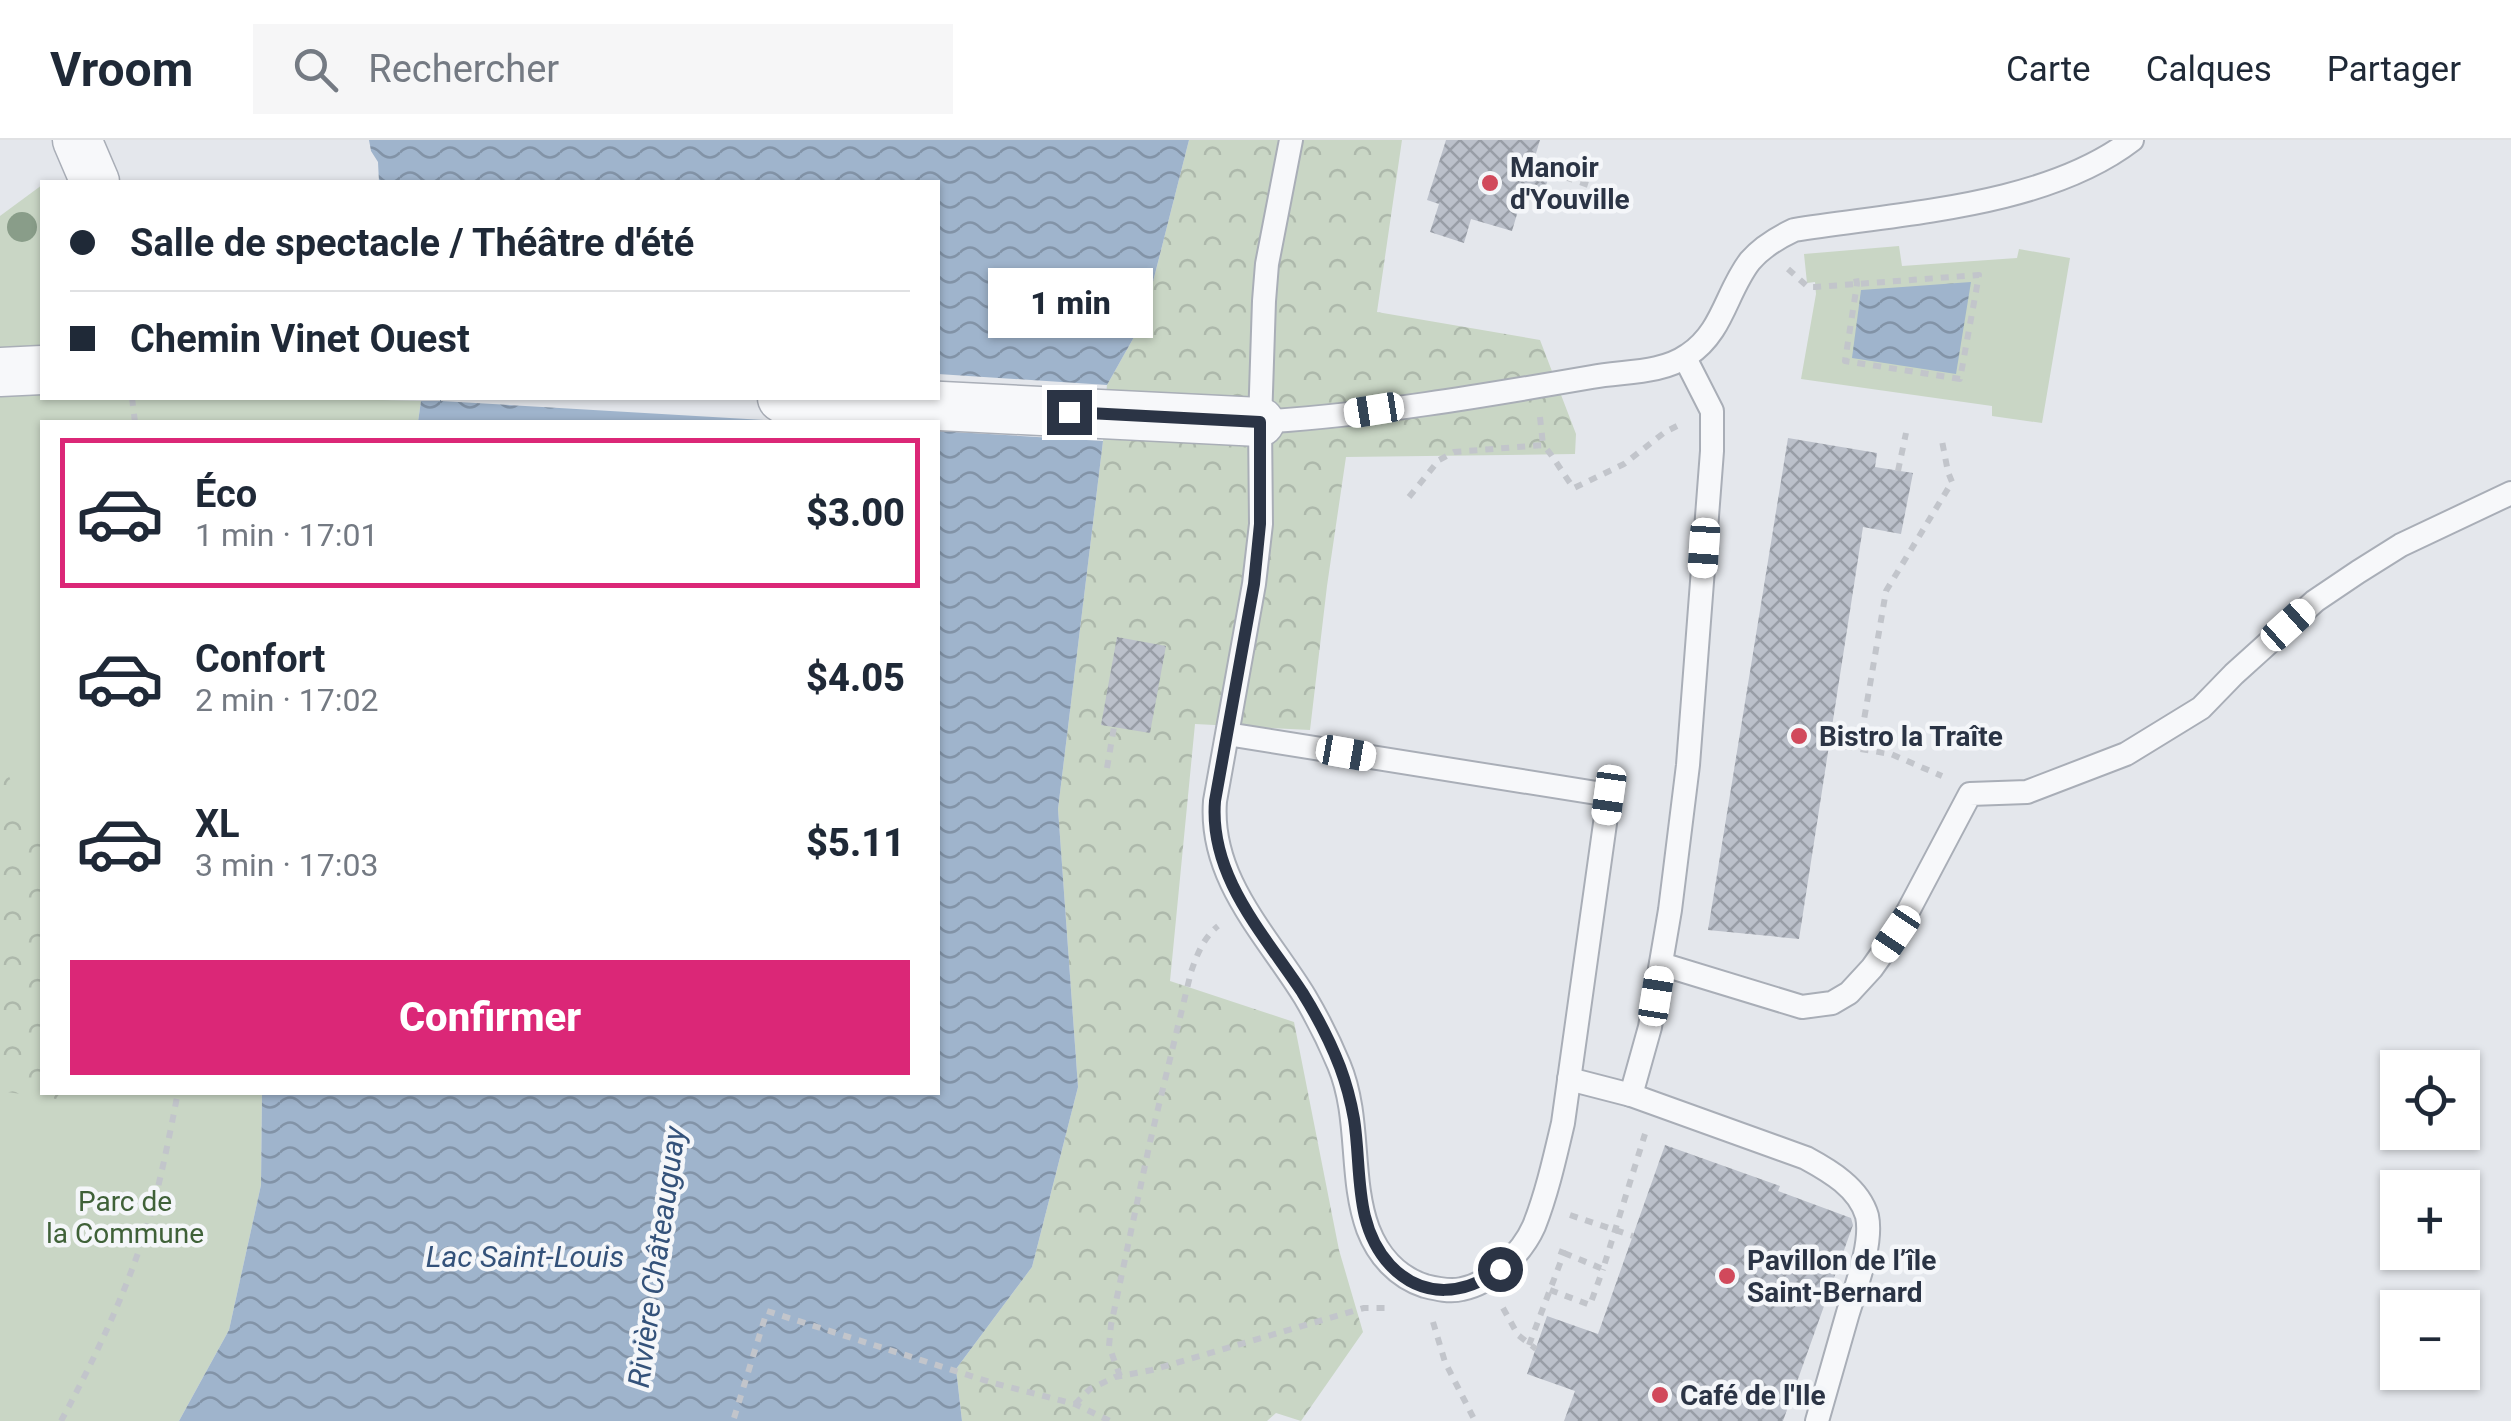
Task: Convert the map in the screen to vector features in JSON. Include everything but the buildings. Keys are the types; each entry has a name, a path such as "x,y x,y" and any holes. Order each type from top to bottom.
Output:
{"street":[{"path":"76,140 94,180"},
{"path":"0,372 40,370"},
{"path":"822,400 1260,422"}],"lane":[{"path":"1227,734 1609,795 1563,1123 1541,1206 1521,1248 1488,1278 1462,1290 1439,1290 1415,1283 1394,1269 1378,1251 1367,1226 1358,1180 1354,1120 1342,1071 1305,997 1238,898 1227,876 1214,820 1227,734 1254,584 1259,539 1267,264 1292,140"},
{"path":"1260,422 1324,418 1656,369 1685,358 1704,343 1717,326 1749,262 1794,230 2000,198 2108,157 2132,140"},
{"path":"1631,1096 1650,1027 1688,765 1714,427 1712,411 1685,358"},
{"path":"1660,964 1802,1007 1832,1002 1849,993 1896,934 1970,794 2027,792 2126,754 2200,708 2301,613 2343,581 2401,545 2511,493"},
{"path":"1569,1079 1631,1096 1806,1158 1832,1172 1858,1199 1867,1216 1868,1236 1817,1421"}],"path":[{"path":"1550,172 1606,191"},
{"path":"1780,261 1808,286 1857,281 1979,275 1960,379 1845,361 1857,281"},
{"path":"1538,407 1543,445 1574,488 1624,464 1665,432"},
{"path":"1898,471 1906,434"},
{"path":"1859,750 1886,591 1952,482 1942,441"},
{"path":"1409,498 1439,460 1454,452 1543,445"},
{"path":"1107,768 1114,728"},
{"path":"1829,744 1891,754 1937,773 1970,794"},
{"path":"1120,1376 1110,1346 1111,1325 1150,1142 1191,972 1210,933 1226,920"},
{"path":"61,1421 108,1327 134,1262 155,1200 177,1095"},
{"path":"1550,1290 1590,1305 1643,1142"},
{"path":"1566,1214 1633,1236"},
{"path":"1564,1253 1603,1269"},
{"path":"1502,1307 1518,1335 1536,1350"},
{"path":"1076,1404 1090,1389 1120,1376 1364,1308"},
{"path":"734,1418 767,1311 1076,1404 1110,1421"},
{"path":"1432,1325 1445,1362 1475,1421"}],"green space":[{"path":"1189,140 1402,140 1377,312 1540,340 1576,434 1575,454 1346,457 1310,730 1195,724 1170,981 1294,1022 1339,1250 1363,1332 1301,1421 1276,1413 1267,1421 962,1421 956,1369 1032,1267 1078,1087 1058,809 1107,385 1143,321"},
{"path":"40,186 40,347 0,349 0,216"},
{"path":"1899,246 1902,266 2017,258 2019,249 2070,258 2042,423 1992,416 1992,406 1801,379 1816,294 1815,282 1807,283 1804,254"},
{"name":"Parc de la Commune","path":"40,394 40,400 421,401 418,420 40,420 40,1095 262,1095 261,1185 229,1330 179,1421 0,1421 0,395"},
{"path":"0,757 40,844 40,1095 64,1095 63,1100 0,1091"}],"water":[{"name":"Lac Saint-Louis","path":"369,140 1189,140 1143,321 1107,385 1058,809 1078,1087 1032,1267 956,1369 962,1421 179,1421 229,1330 261,1185 262,1095 940,1095 940,420 418,420 421,401 440,400 940,400 940,180 379,180 378,162"},
{"path":"1971,282 1956,374 1852,358 1861,290"}],"pier":[{"path":"940,374 1107,385 1103,441 940,431 940,420 764,420 441,401 940,400"}],"place":[{"name":"Manoir d'Youville","path":"1490,183"},
{"name":"Bistro la Traîte","path":"1799,736"},
{"name":"Pavillon de l’île Saint-Bernard","path":"1727,1276"},
{"name":"Café de l'Ile","path":"1660,1395"}],"route":[{"path":"1069,412 1260,422 1260,524 1254,584 1215,801 1214,820 1222,860 1238,898 1305,997 1342,1071 1354,1120 1358,1180 1367,1226 1378,1251 1394,1269 1415,1283 1439,1290 1462,1290 1500,1269"}],"water label":[{"name":"Rivière Châteauguay","path":"657,1257"}]}
